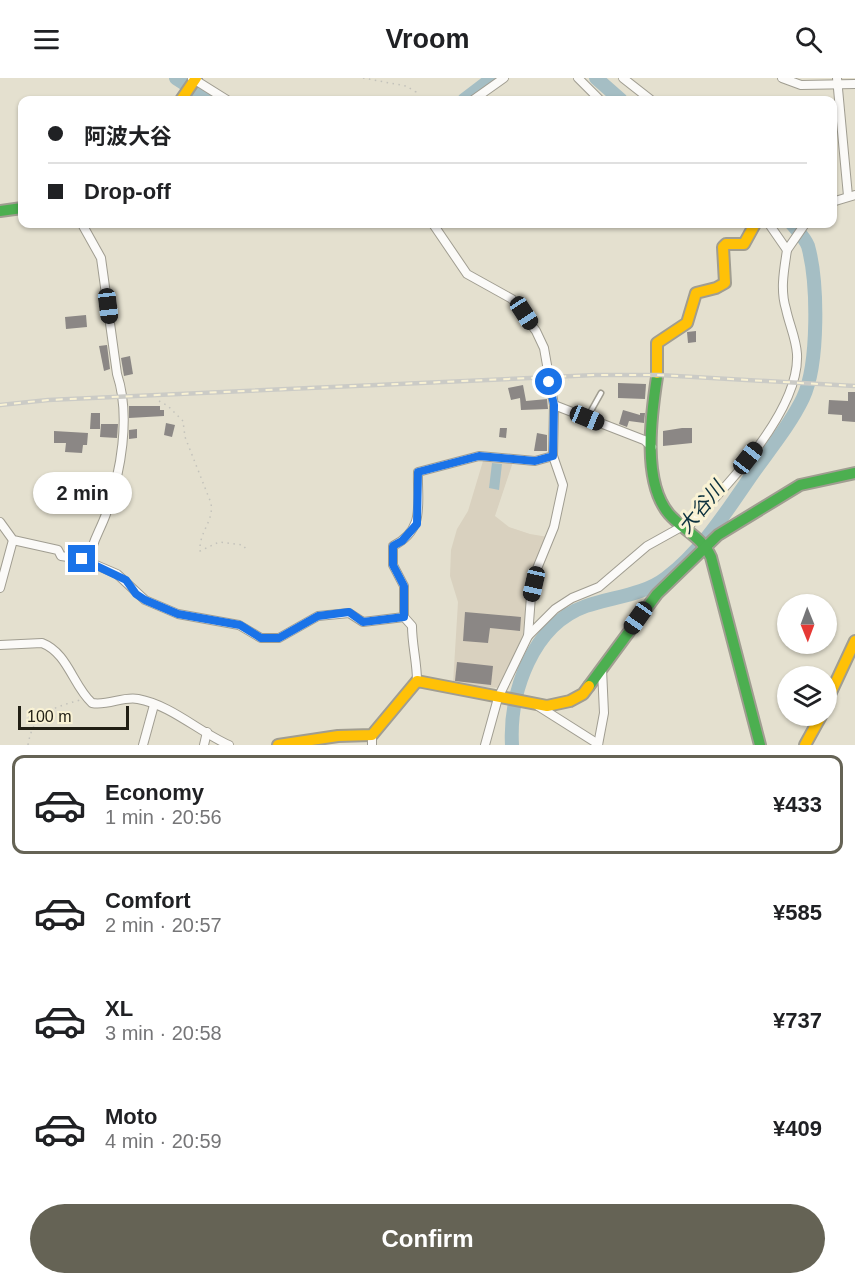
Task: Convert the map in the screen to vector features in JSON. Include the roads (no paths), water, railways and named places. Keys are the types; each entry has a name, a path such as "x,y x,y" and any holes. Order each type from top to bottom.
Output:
{"street":[{"path":"479,96 504,78"},
{"path":"578,78 596,96"},
{"path":"622,78 646,96"},
{"path":"782,78 801,85 838,82 855,84"},
{"path":"184,96 194,80 220,96"},
{"path":"837,200 852,195 838,82"},
{"path":"0,211 18,209"},
{"path":"84,228 101,258 104,270 123,420 114,491 103,524 93,541 89,561"},
{"path":"436,228 467,274 512,299 524,313 544,348 554,405 553,456 563,485 554,527 537,571 531,596 528,636 501,698 485,745"},
{"path":"754,228 744,244 726,244 723,248 725,283 692,294 687,323 657,343 657,375 652,409 652,447 657,493 667,512 704,545 721,585 760,745"},
{"path":"773,228 790,247"},
{"path":"528,636 555,609 572,597 599,587 646,546 686,530 722,491 790,398 797,369 797,352 783,292 790,247 802,228"},
{"path":"554,405 644,440 652,447"},
{"path":"279,745 338,736 372,740 417,681 417,659 412,642 412,626 404,617 404,586 393,565 393,546 402,541 417,524 418,472 479,456 535,461 553,456"},
{"path":"417,681 531,703 558,706 574,700 583,694 657,594 704,545 800,485 855,473"},
{"path":"0,522 13,540 58,550 61,556 89,561 126,580 136,594 145,600 178,614 240,625 261,638 279,638 318,616 349,612 363,622 404,617"},
{"path":"0,588 13,540"},
{"path":"837,679 855,641"},
{"path":"0,645 42,643 47,645 68,667 87,698 99,704 128,698 154,705 229,745"},
{"path":"531,703 598,745 603,713 602,669"},
{"path":"143,745 154,705"},
{"path":"805,745 815,726"},
{"path":"204,745 207,732"}],"lane":[{"path":"587,418 601,393"}],"water":[{"path":"492,463 502,464 499,490 489,488"}],"waterway":[{"name":"大谷川","path":"176,78 204,96"},
{"name":"大谷川","path":"469,96 493,78"},
{"name":"大谷川","path":"596,78 616,96"},
{"name":"大谷川","path":"512,745 512,725 520,683 538,645 551,628 567,615 586,606 628,595 657,584 679,567 714,529 798,408 812,365 815,301 808,246 795,228"}],"railway":[{"path":"0,405 48,400 595,375 659,375 855,386"}]}
